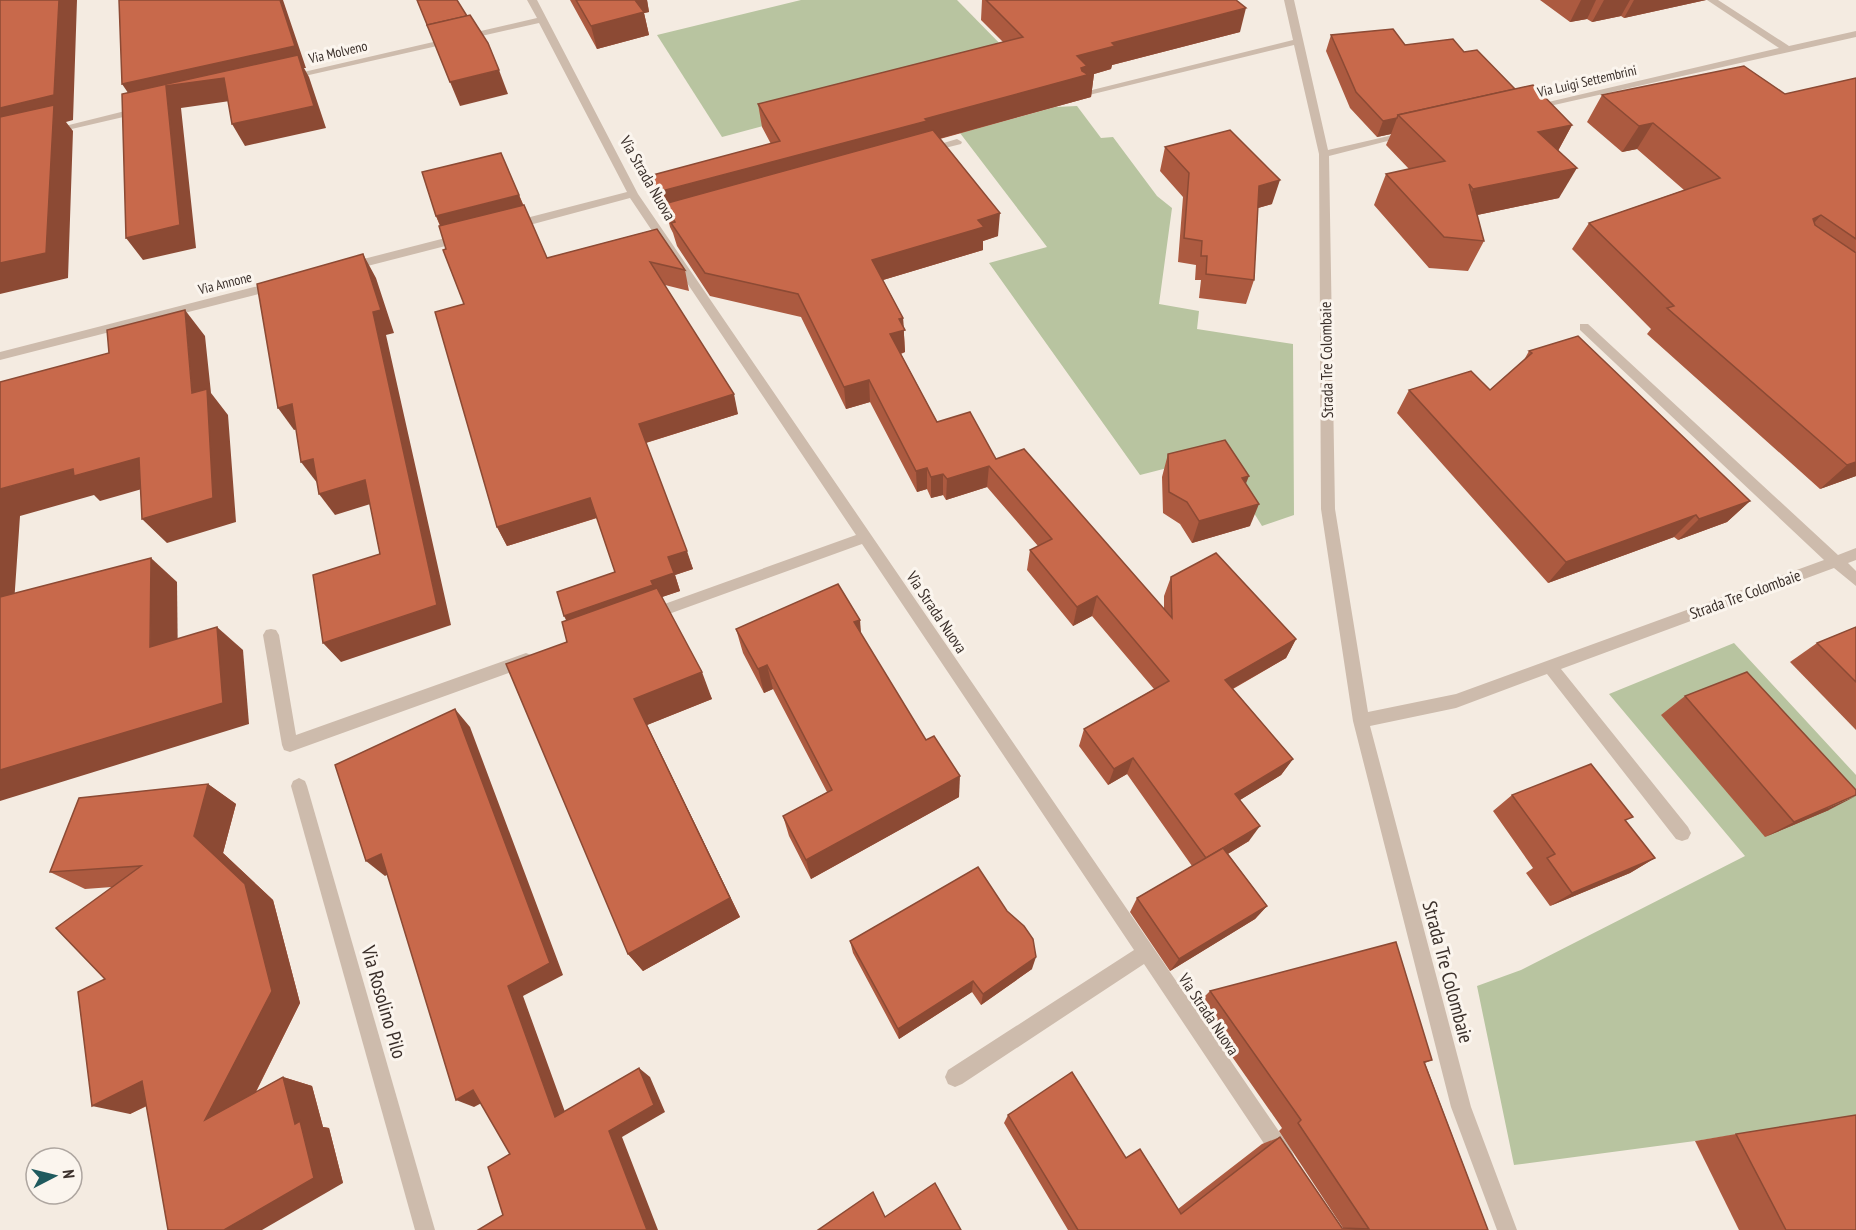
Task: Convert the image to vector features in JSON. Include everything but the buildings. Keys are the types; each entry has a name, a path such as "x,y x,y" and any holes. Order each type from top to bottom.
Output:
{"street":[{"name":"Via Strada Nuova","path":"532,0 633,194 659,224 865,537 1294,1171"},
{"name":"Strada Tre Colombaie","path":"1289,0 1324,154 1328,509 1361,721 1461,1107 1508,1230"},
{"path":"1712,0 1787,49"},
{"name":"Via Molveno","path":"277,80 542,20"},
{"name":"Via Luigi Settembrini","path":"1521,109 1856,34"},
{"path":"1085,93 1299,41"},
{"path":"35,134 150,108"},
{"path":"1324,154 1417,133"},
{"path":"912,154 957,142"},
{"path":"495,230 633,194"},
{"path":"334,271 472,236"},
{"name":"Via Annone","path":"0,356 288,282"},
{"path":"1584,327 1856,580"},
{"path":"639,619 865,537"},
{"name":"Strada Tre Colombaie","path":"1361,721 1456,701 1856,554"},
{"path":"271,635 290,745 538,655"},
{"path":"1550,667 1682,833"},
{"name":"Via Rosolino Pilo","path":"299,786 425,1230"},
{"path":"955,1077 1145,952"}],"green space":[{"path":"801,0 957,0 1014,58 722,137 657,35"},
{"path":"1077,106 1101,138 1113,137 1157,196 1172,208 1159,304 1199,311 1197,329 1293,344 1294,515 1262,526 1218,455 1140,475 989,263 1047,247 960,133 1055,107"},
{"path":"1734,643 1856,775 1856,1116 1695,1141 1514,1165 1477,986 1521,970 1745,856 1609,694"}]}
